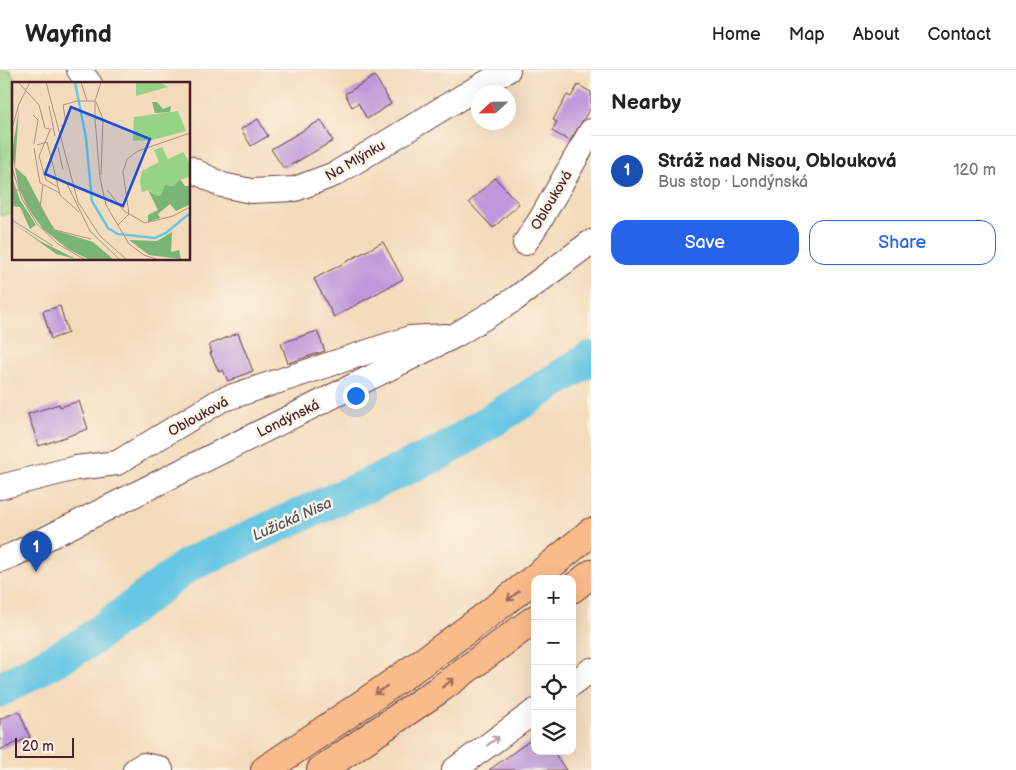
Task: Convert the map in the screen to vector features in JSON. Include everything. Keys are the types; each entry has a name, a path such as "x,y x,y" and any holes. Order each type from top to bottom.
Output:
{"highway":[{"path":"265,770 497,608 554,564 591,532"},
{"path":"576,586 591,574"},
{"path":"321,770 438,691 534,620"}],"street":[{"path":"79,70 88,82"},
{"name":"Na Mlýnku","path":"190,169 222,185 251,191 295,189 335,174 508,70"},
{"name":"Oblouková","path":"525,243 591,132"},
{"name":"Londýnská","path":"0,560 456,335 515,300 591,242"},
{"name":"Oblouková","path":"0,487 76,468 117,463 221,400 410,338 456,335"},
{"path":"576,681 591,670"},
{"path":"454,770 531,714"},
{"path":"135,770 143,765 161,770"}],"green space":[{"path":"0,70 10,70 15,82 12,82 12,213 0,216"}],"building":[{"path":"375,76 391,104 367,119 358,103 352,107 345,94"},
{"path":"578,85 591,92 591,107 570,141 552,131 557,122 553,120 567,95 571,97"},
{"path":"258,119 268,136 251,146 241,129"},
{"path":"321,120 333,141 284,169 271,149"},
{"path":"495,178 519,204 493,228 469,202"},
{"path":"383,242 403,279 334,317 314,279"},
{"path":"60,306 68,333 51,339 43,311"},
{"path":"317,331 325,351 288,363 281,343"},
{"path":"238,333 253,371 228,381 223,370 219,372 210,353 212,353 209,345"},
{"path":"79,401 88,429 39,446 28,414 59,404 60,407"},
{"path":"19,711 30,737 0,750 0,719"},
{"path":"531,740 531,755 556,755 566,770 489,770"}],"waterway":[{"name":"Lužická Nisa","path":"0,690 87,642 188,565 440,453 591,358"}],"place":[{"name":"Stráž nad Nisou, Oblouková","path":"36,572"}]}
